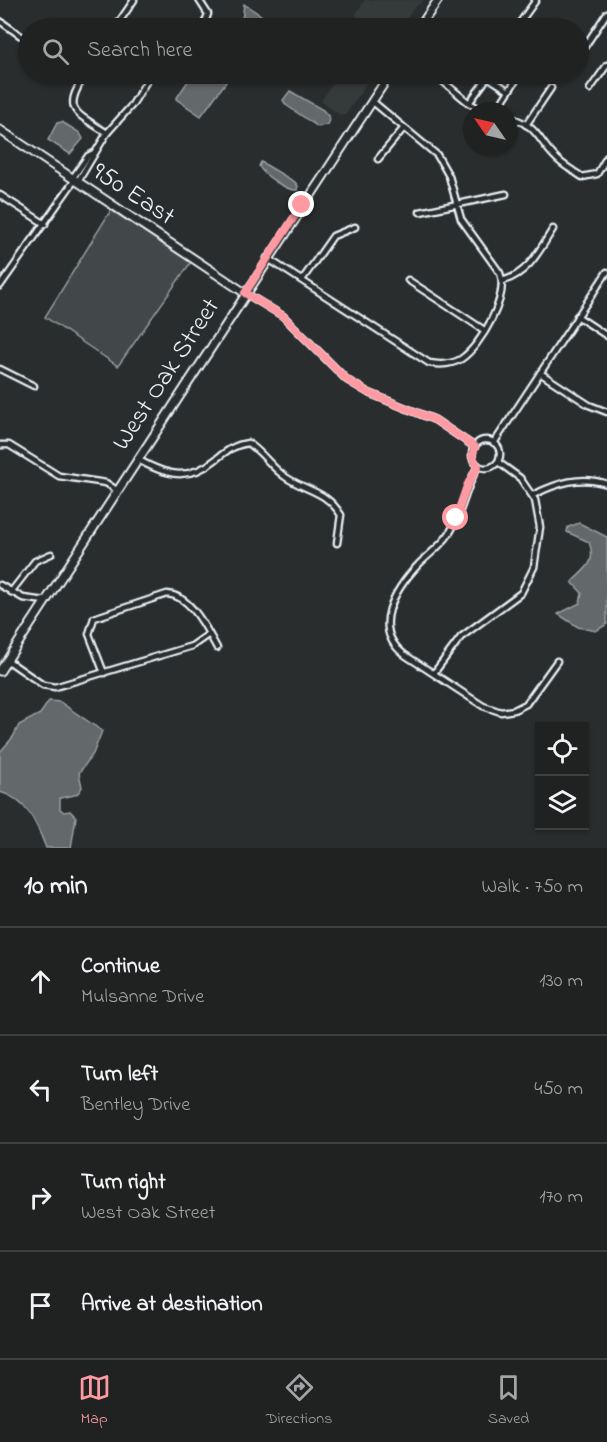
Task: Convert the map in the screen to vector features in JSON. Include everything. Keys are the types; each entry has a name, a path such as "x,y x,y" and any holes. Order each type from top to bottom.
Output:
{"main road":[{"path":"426,18 438,0"},
{"name":"West Oak Street","path":"0,671 267,258 383,84"},
{"name":"950 East","path":"0,130 245,293"}],"street":[{"path":"122,18 134,0"},
{"path":"199,0 208,14 207,18"},
{"path":"523,18 536,0"},
{"path":"589,41 607,13"},
{"path":"0,21 18,34"},
{"path":"590,89 607,65"},
{"path":"79,84 73,93 74,107 80,115 107,132"},
{"path":"0,286 45,224 88,156 93,153 107,132 132,105 146,84"},
{"path":"446,84 468,102"},
{"path":"470,102 483,84"},
{"path":"498,84 509,91"},
{"path":"502,102 514,84"},
{"path":"526,125 552,88"},
{"path":"267,258 429,363 446,364 461,358 484,330 501,302 503,281 492,261 465,227 458,213 449,176 437,156 430,147 403,129 372,101"},
{"path":"517,121 541,137 555,158 582,177 597,174 607,157"},
{"path":"378,159 403,129"},
{"path":"420,212 506,194"},
{"path":"0,195 45,224"},
{"path":"302,280 333,236 355,226"},
{"path":"503,281 518,276 527,268 553,229"},
{"path":"494,443 607,272"},
{"path":"408,280 484,330"},
{"path":"245,293 283,316 347,380 369,393 435,420 475,447"},
{"path":"577,316 607,336"},
{"path":"0,369 34,386"},
{"path":"540,373 589,405 607,412"},
{"path":"483,441 494,443 500,451 498,462 488,469 478,466 472,457 475,447 483,441"},
{"path":"137,459 173,476 190,474 209,465 235,445 248,443 259,449 285,477 326,496 341,515 337,543"},
{"path":"0,445 9,445 59,476 106,483 118,491"},
{"path":"434,673 461,637 508,604 526,586 534,567 540,527 533,495 520,478 498,462"},
{"path":"478,466 467,486 452,530 409,576 390,606 386,618 388,634 394,645 489,709 508,711 520,708 532,698 557,661"},
{"path":"533,495 555,485 575,480 607,484"},
{"path":"11,592 35,561 51,554"},
{"path":"0,585 23,598 45,601"},
{"path":"104,673 89,634 91,623 99,615 167,594 184,601 199,618 217,648"},
{"path":"7,660 50,687 192,646 209,634"}],"shaded area":[{"path":"365,0 424,0 407,18 360,18 355,15"},
{"path":"244,4 265,18 242,18"},
{"path":"186,84 225,84 201,116 176,99"},
{"path":"332,84 366,84 346,114 340,115 321,101"},
{"path":"290,91 323,110 329,117 328,124 318,127 286,105 283,100"},
{"path":"62,122 80,133 83,139 70,154 48,140 57,123"},
{"path":"261,162 295,182 298,186 297,190 287,188 270,178 261,170 259,166"},
{"path":"111,210 191,262 118,366 45,317"},
{"path":"579,523 607,537 607,624 596,631 578,627 558,614 580,603 582,593 572,582 591,561 589,542 567,532 568,527"},
{"path":"49,701 60,702 102,731 93,754 79,773 82,787 80,791 60,798 60,809 64,812 70,811 76,817 71,848 46,848 35,822 24,806 9,795 0,792 0,752 13,737 19,725 40,714"}],"route":[{"path":"302,205 245,293 283,316 347,380 369,393 435,420 475,447 472,457 478,466 467,486 456,518"}]}
